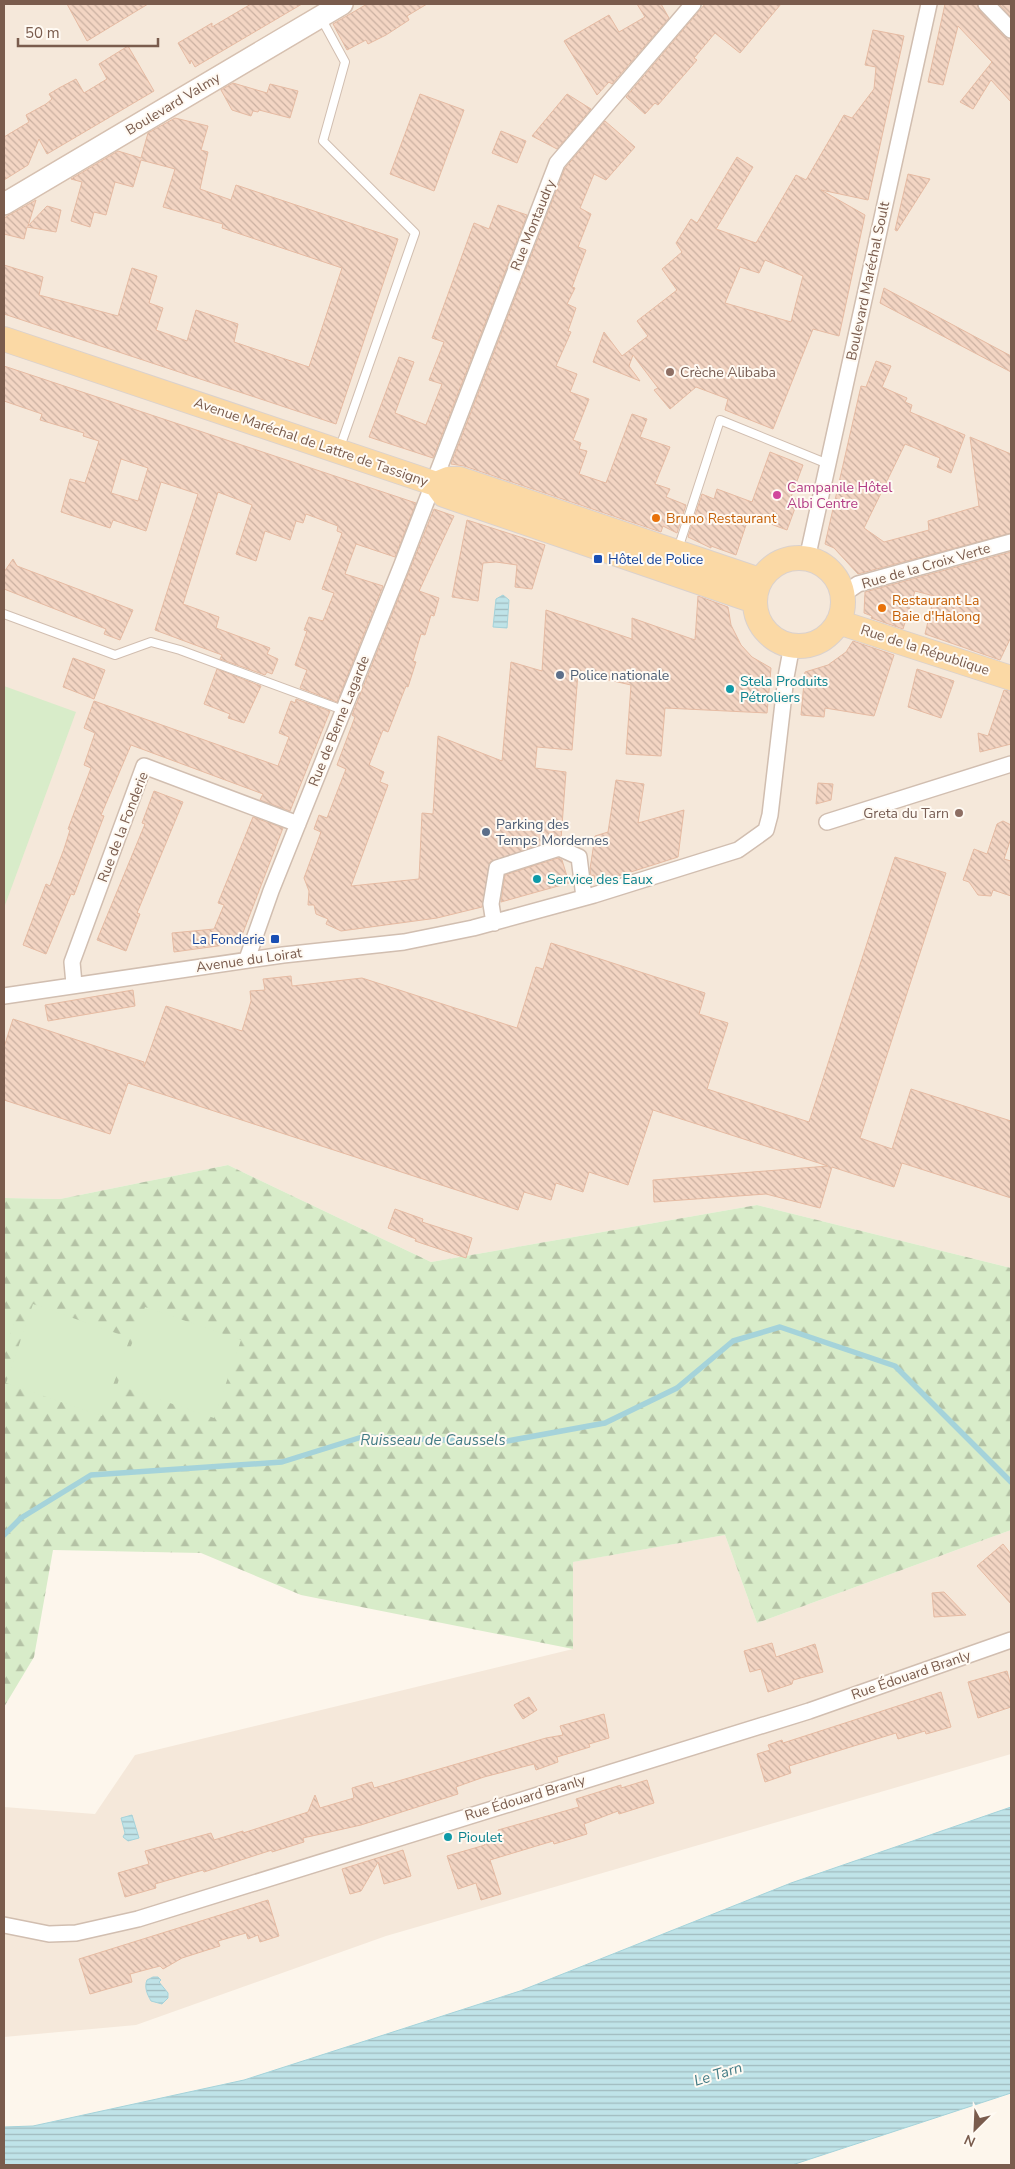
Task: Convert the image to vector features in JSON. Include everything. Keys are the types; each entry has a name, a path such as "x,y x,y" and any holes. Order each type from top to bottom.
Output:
{"main road":[{"name":"Boulevard Valmy","path":"4,204 342,4"},
{"name":"Avenue Maréchal de Lattre de Tassigny","path":"4,339 434,483 444,495 674,562 757,591"},
{"path":"793,558 806,558 819,563 830,571 838,582 842,595 842,609 838,622 830,633 819,641 806,646 792,646 779,642 760,624 757,591 769,569 780,562 793,558"},
{"name":"Rue de la République","path":"838,622 1011,678"}],"street":[{"name":"Rue Montaudry","path":"434,483 557,163 693,4"},
{"name":"Boulevard Maréchal Soult","path":"806,558 929,4"},
{"path":"986,4 1011,30"},
{"name":"Rue de Berne Lagarde","path":"248,959 271,891 434,483"},
{"name":"Rue de la Croix Verte","path":"842,595 858,584 1011,542"},
{"name":"Avenue du Loirat","path":"4,996 248,959 404,942 494,923 584,898 738,850 766,830 770,815 786,677 792,646"},
{"path":"827,822 1011,764"},
{"name":"Rue de la Fonderie","path":"74,984 72,962 144,766 298,824"},
{"path":"494,923 491,904 498,868 559,848 579,857 584,898"},
{"name":"Rue Édouard Branly","path":"4,1926 49,1934 76,1933 138,1919 809,1711 1011,1640"}],"lane":[{"path":"320,16 345,62 323,141 415,233 338,451"},
{"path":"674,562 720,420 828,464"},
{"path":"4,614 115,655 151,642 180,650 343,710"}],"shaded area":[{"path":"4,4 1011,4 1011,1268 757,1205 431,1262 228,1165 60,1199 4,1198"},
{"path":"1011,1530 1011,1754 386,1936 136,2025 4,2037 4,1807 95,1814 135,1755 573,1649 572,1562 725,1535 757,1623"}],"green space":[{"path":"4,686 76,712 4,908"},
{"path":"228,1165 431,1262 757,1205 1011,1268 1011,1530 757,1623 725,1535 573,1562 573,1649 301,1595 201,1553 53,1550 34,1657 4,1707 4,1198 60,1199"},
{"path":"33,1304 130,1338 102,1416 6,1383"},
{"path":"145,1307 241,1340 214,1418 117,1385"},
{"path":"4,1317 15,1321 4,1353"}],"water":[{"path":"503,595 509,600 507,628 493,627 496,599"},
{"name":"Le Tarn","path":"1011,1807 1011,2093 792,2165 4,2165 4,2127 33,2126 244,2080 520,1991 791,1883"},
{"path":"132,1815 139,1838 128,1841 123,1837 125,1833 121,1818"},
{"path":"158,1977 161,1980 159,1982 168,1993 168,1998 162,2004 151,2001 147,1993 147,1980"}],"building":[{"path":"67,4 148,4 87,41"},
{"path":"251,4 302,4 195,67 191,60 190,64 178,43 212,23 212,27"},
{"path":"367,4 427,4 407,16 409,20 386,35 368,44 366,40 347,50 333,24"},
{"path":"637,4 661,4 669,18 612,84 609,82 597,95 564,41 609,15 619,32 645,17"},
{"path":"705,4 781,4 740,53 715,33 694,58 697,60 658,105 655,103 645,114 626,97"},
{"path":"945,4 977,4 979,10 1004,36 1011,39 1011,102 991,80 973,109 960,102 992,62 958,26 943,85 928,82"},
{"path":"999,4 1011,4 1011,17"},
{"path":"873,30 904,36 868,200 821,190 865,215 839,336 813,329 773,429 725,410 728,399 696,387 670,409 654,390 658,388 633,355 629,366 640,381 593,362 604,332 622,356 648,336 637,321 677,290 662,269 682,252 676,243 691,219 697,223 737,157 753,167 716,229 756,243 796,175 806,180 844,115 852,118 874,89 876,67 865,65","holes":["765,260 803,276 791,322 725,303 740,267 759,273"]},
{"path":"128,46 154,91 47,154 39,139 28,165 4,180 4,137 29,122 26,115 46,104 52,99 49,94 59,88 76,79 84,93 107,79 99,64"},
{"path":"233,83 267,93 270,84 298,91 290,118 259,110 258,112 253,111 251,116 232,110 221,90"},
{"path":"420,94 464,110 434,191 390,174"},
{"path":"567,94 591,109 557,149 532,136"},
{"path":"175,118 208,126 201,150 208,152 200,189 231,200 236,185 398,239 336,424 4,314 4,265 43,277 39,295 118,316 132,268 157,276 149,303 163,308 156,330 187,341 196,310 238,324 234,342 309,367 342,268 222,228 223,224 163,207 175,169 141,160 133,187 115,182 106,215 94,212 90,227 71,221 82,182 71,179 118,151 141,158 148,133"},
{"path":"605,121 635,147 606,180 594,174 580,208 591,214 578,247 586,250 572,287 575,288 567,304 576,308 568,331 571,332 556,366 577,374 570,392 589,399 573,440 581,443 579,449 587,451 579,474 606,483 632,414 647,419 640,437 670,447 655,484 670,489 666,497 686,505 677,533 663,526 661,532 464,466 451,464 565,168"},
{"path":"501,131 526,141 517,163 492,153"},
{"path":"908,174 930,179 897,231 895,230"},
{"path":"36,200 28,226 47,206 61,210 56,232 27,227 24,239 4,234 4,218"},
{"path":"498,205 527,215 433,458 369,437 399,357 414,362 395,413 426,425 442,384 429,380 444,342 432,338 474,223 489,229"},
{"path":"884,288 1011,356 1011,372 880,303"},
{"path":"876,361 891,366 882,387 907,398 905,402 912,405 910,412 965,435 951,473 937,467 940,458 905,444 864,528 884,542 929,530 928,521 979,506 970,437 1011,454 1011,533 858,574 834,548 825,544 861,386 866,387"},
{"path":"4,366 416,503 395,557 356,544 345,574 383,586 337,702 300,688 307,670 295,665 307,631 304,630 309,617 323,621 334,593 322,589 342,533 337,531 338,526 306,514 303,523 296,521 290,540 265,531 256,561 236,554 252,505 218,492 183,604 219,617 216,628 270,648 267,654 278,659 272,674 267,672 265,675 220,659 222,655 155,630 198,494 161,482 146,531 113,520 110,528 61,512 70,479 85,483 99,441 83,436 84,433 40,420 42,414 4,401","holes":["121,459 148,468 138,501 111,493"]},
{"path":"770,452 803,465 791,497 798,500 787,530 749,516 736,555 711,546 711,548 688,537 702,494 714,499 717,489 752,502"},
{"path":"434,509 454,516 419,591 439,598 434,616 431,615 425,635 421,634 413,661 416,662 408,687 406,686 388,732 383,730 369,765 384,772 380,782 388,785 351,886 419,879 422,813 433,814 438,736 502,761 511,662 542,671 546,610 632,639 632,618 695,640 698,596 728,607 731,625 741,645 752,657 771,668 767,713 665,708 661,756 626,754 631,685 578,673 572,750 537,747 535,768 566,772 561,839 490,862 482,907 437,918 341,931 326,924 328,919 316,914 314,905 308,905 309,891 304,878 321,832 314,829 319,815 327,818 346,769 337,765 355,717 352,715"},
{"path":"467,520 545,545 532,589 515,587 517,565 496,562 483,563 478,601 452,597"},
{"path":"1011,552 1011,637 1000,660 925,634 934,596 915,591 903,629 871,618 872,616 864,613 865,592"},
{"path":"13,559 17,566 133,610 120,640 104,634 106,629 4,589 4,572"},
{"path":"853,641 894,655 874,716 825,708 824,717 801,715 805,672 828,665 846,652"},
{"path":"73,658 105,670 94,699 63,687"},
{"path":"217,669 261,686 244,723 228,718 230,714 204,704"},
{"path":"917,669 954,681 941,718 908,707"},
{"path":"1004,690 1011,691 1011,744 980,752 978,733 988,736"},
{"path":"296,699 330,711 290,811 260,800 263,794 131,745 101,815 104,816 74,895 71,894 46,954 23,945 46,884 50,886 70,830 68,829 91,768 84,765 95,733 84,728 94,701 278,766 289,737 279,733 291,701 295,703"},
{"path":"616,780 644,784 638,823 684,810 678,857 596,883 594,875 591,876 590,869 595,836 608,832"},
{"path":"818,783 833,784 831,800 816,804"},
{"path":"154,791 183,802 137,913 140,914 126,951 97,940 145,824 142,823"},
{"path":"253,817 283,828 239,943 174,952 172,933 214,929 224,905 218,903"},
{"path":"1003,821 1011,825 1011,838 1004,859 1011,861 1011,896 993,890 991,896 978,895 969,882 963,880 974,849 987,854 997,824"},
{"path":"895,857 946,873 860,1138 892,1149 911,1089 1011,1121 1011,1198 902,1163 894,1187 832,1167 820,1208 766,1194 654,1202 653,1180 828,1166 653,1110 628,1185 589,1172 583,1192 556,1183 551,1200 524,1192 518,1210 128,1083 110,1134 4,1100 4,1047 13,1019 144,1062 144,1067 166,1006 242,1031 251,1001 250,991 265,990 263,979 291,976 292,986 362,978 517,1028 536,967 543,969 551,943 705,993 699,1014 728,1023 707,1089 809,1122"},
{"name":"Service des Eaux","path":"558,858 562,860 569,883 501,902 505,875"},
{"path":"133,990 135,1006 48,1021 45,1005"},
{"path":"395,1209 423,1219 422,1222 472,1238 466,1258 415,1241 416,1239 388,1228"},
{"path":"1003,1544 1011,1554 1011,1604 977,1566"},
{"path":"944,1592 966,1615 934,1617 932,1593"},
{"path":"772,1643 776,1657 815,1644 823,1672 793,1680 792,1684 768,1692 761,1669 750,1672 744,1651"},
{"path":"1007,1671 1011,1686 1011,1707 978,1718 968,1682"},
{"path":"941,1692 951,1727 926,1734 925,1731 898,1739 896,1733 789,1766 791,1773 765,1782 757,1754 770,1750 768,1745 782,1740 783,1743"},
{"path":"529,1697 537,1710 523,1719 514,1705"},
{"path":"604,1714 609,1738 589,1744 590,1747 557,1757 558,1762 536,1770 534,1764 484,1777 456,1787 458,1794 361,1825 303,1838 304,1842 272,1852 272,1850 204,1872 203,1870 155,1884 156,1888 125,1897 118,1873 149,1864 145,1851 211,1833 214,1840 243,1831 243,1833 308,1812 315,1795 320,1808 354,1798 352,1788 372,1782 374,1788 546,1738 563,1735 560,1726"},
{"path":"647,1780 654,1803 619,1814 618,1811 584,1824 587,1834 554,1844 553,1841 490,1860 501,1894 481,1900 476,1883 458,1889 447,1856 485,1845 483,1838 499,1833 498,1830 579,1807 576,1799 621,1785 621,1788"},
{"path":"403,1850 411,1876 384,1884 378,1862 361,1891 350,1894 342,1869"},
{"path":"268,1900 279,1936 260,1942 258,1935 248,1939 246,1933 218,1941 220,1946 182,1958 163,1969 160,1966 130,1974 132,1982 90,1994 79,1959"}],"waterway":[{"name":"Ruisseau de Caussels","path":"4,1535 21,1518 91,1475 282,1462 362,1437 502,1442 605,1423 677,1388 733,1341 780,1327 895,1366 1011,1482"}],"place":[{"name":"Crèche Alibaba","path":"670,372"},
{"name":"Campanile Hôtel Albi Centre","path":"777,495"},
{"name":"Bruno Restaurant","path":"656,518"},
{"name":"Hôtel de Police","path":"598,559"},
{"name":"Restaurant La Baie d'Halong","path":"882,608"},
{"name":"Police nationale","path":"560,675"},
{"name":"Stela Produits Pétroliers","path":"730,689"},
{"name":"Greta du Tarn","path":"959,813"},
{"name":"Parking des Temps Mordernes","path":"486,832"},
{"name":"Service des Eaux","path":"537,879"},
{"name":"La Fonderie","path":"275,939"},
{"name":"Pioulet","path":"448,1837"}]}
